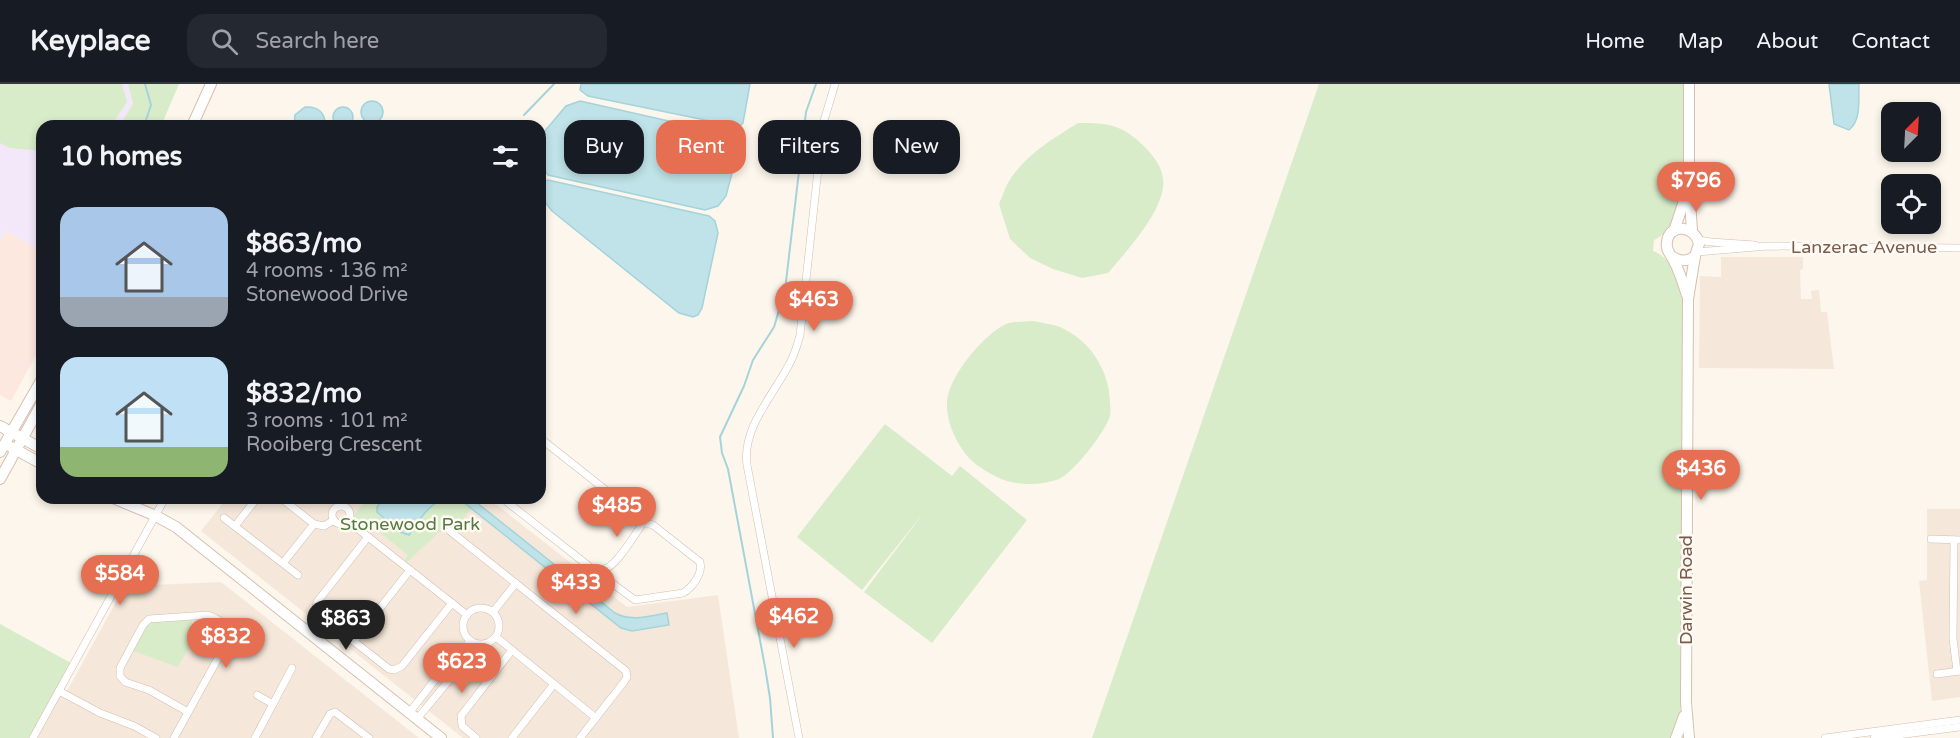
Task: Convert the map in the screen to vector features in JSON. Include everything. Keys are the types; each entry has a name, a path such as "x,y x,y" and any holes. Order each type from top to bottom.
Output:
{"street":[{"path":"195,120 211,84"},
{"path":"799,738 747,465 746,449 752,430 789,366 800,335 823,124 835,84"},
{"path":"1689,84 1689,185 1696,254 1686,261 1680,261 1671,256 1667,243 1680,216 1689,185"},
{"path":"1674,231 1683,228 1695,235"},
{"name":"Lanzerac Avenue","path":"1695,235 1768,246"},
{"name":"Lanzerac Avenue","path":"1696,254 1768,246 1960,248"},
{"name":"Darwin Road","path":"1689,738 1686,702 1688,298 1696,254"},
{"name":"Darwin Road","path":"1671,256 1678,267 1688,298"},
{"path":"36,389 2,445 36,461"},
{"path":"0,479 36,414"},
{"path":"0,426 36,446"},
{"path":"510,504 590,567 601,570 609,581 635,600 683,593 688,590 700,573 700,562 653,525 642,522 640,518 546,443"},
{"path":"127,504 156,516"},
{"path":"139,504 176,527 441,738"},
{"path":"33,738 162,504"},
{"path":"235,526 252,504"},
{"path":"289,504 314,524 324,526 334,520"},
{"path":"340,507 348,510 350,516 348,521 339,524 334,520 333,512 340,507"},
{"path":"224,518 298,575"},
{"path":"348,521 467,615"},
{"path":"601,570 613,563 642,522"},
{"path":"283,563 314,524"},
{"path":"450,531 626,671 624,682 580,738"},
{"path":"368,537 316,605 320,614 389,669 398,669 452,603"},
{"path":"1931,539 1957,540 1957,612 1953,639 1958,671 1937,674"},
{"path":"354,641 410,570"},
{"path":"493,612 516,583"},
{"path":"479,608 493,612 500,624 496,637 484,644 470,641 463,628 467,615 479,608"},
{"path":"174,738 189,712 228,640 229,630 214,617 208,615 149,619 143,625 120,668 120,676 125,682 149,690 189,712"},
{"path":"496,637 596,718"},
{"path":"413,716 438,676 457,658 470,641"},
{"path":"476,738 462,726 461,716 512,650"},
{"path":"413,716 450,679 457,658"},
{"path":"255,738 292,668"},
{"path":"512,738 554,684"},
{"path":"59,691 100,713 134,726 156,738"},
{"path":"257,695 273,704"},
{"name":"Darwin Road","path":"1676,738 1683,720 1686,702"},
{"path":"316,738 330,714 335,712 369,738"},
{"path":"1825,738 1960,720"},
{"path":"1874,738 1960,727"}],"shaded area":[{"path":"0,84 128,84 133,104 123,120 36,120 36,248 6,231 0,242"},
{"path":"6,231 36,248 36,355 11,401 0,395 0,242"},
{"path":"1721,257 1803,257 1803,269 1800,270 1801,299 1812,299 1811,291 1819,290 1821,312 1827,312 1834,369 1699,368 1700,276 1721,277"},
{"path":"222,504 496,504 627,607 718,595 739,738 463,738 201,531"},
{"path":"1927,509 1960,509 1960,697 1932,701 1919,581 1927,580"},
{"path":"221,582 419,738 34,738 60,690 66,693 122,591 130,586"}],"green space":[{"path":"0,84 122,84 127,102 115,120 36,120 36,150 10,148 0,143"},
{"path":"128,84 179,84 164,120 123,120 133,104"},
{"path":"1319,84 1685,84 1686,146 1682,193 1677,214 1667,230 1654,240 1653,251 1660,254 1670,265 1684,300 1682,702 1678,720 1670,738 1092,738"},
{"path":"1078,123 1114,126 1137,139 1154,158 1163,179 1163,191 1159,203 1144,229 1125,254 1108,273 1082,278 1053,269 1030,258 1010,239 999,204 1017,169 1042,147"},
{"path":"1033,321 1060,327 1089,348 1096,357 1106,379 1109,390 1110,416 1096,441 1065,475 1052,481 1028,484 997,477 965,454 953,433 947,402 949,392 960,369 978,346 1006,324"},
{"path":"885,424 952,476 960,466 1027,520 932,643 864,592 925,511 862,590 797,537"},
{"name":"Stonewood Park","path":"363,504 475,504 460,523 454,519 444,532 439,532 406,563 404,561 408,555 369,524 364,530 354,522 353,517"},
{"path":"192,619 193,640 178,667 133,651 151,621"},
{"path":"0,624 71,663 29,738 0,738"}],"water":[{"path":"581,84 750,84 744,120 705,120 588,96 580,90"},
{"path":"1829,84 1859,84 1858,115 1849,130 1834,124"},
{"path":"372,101 380,104 382,108 380,120 364,120 361,112 364,104"},
{"path":"580,101 664,120 656,120 656,174 732,174 726,196 718,206 705,210 548,175 546,172 546,130 566,106"},
{"path":"305,107 314,108 323,114 324,120 295,120 295,115"},
{"path":"339,107 347,107 353,113 353,120 333,120 333,113"},
{"path":"546,181 709,216 715,221 718,233 702,308 698,315 693,317 679,313 552,211 546,204"},
{"path":"379,504 434,504 409,535 400,532 377,512"},
{"path":"466,504 479,504 615,613 634,618 667,613 669,625 632,631 621,628"}],"waterway":[{"path":"145,84 151,105 146,120"},
{"path":"524,115 554,84"},
{"path":"773,738 765,667 720,437 744,386 753,360 774,327 785,290 806,112 816,84"}]}
